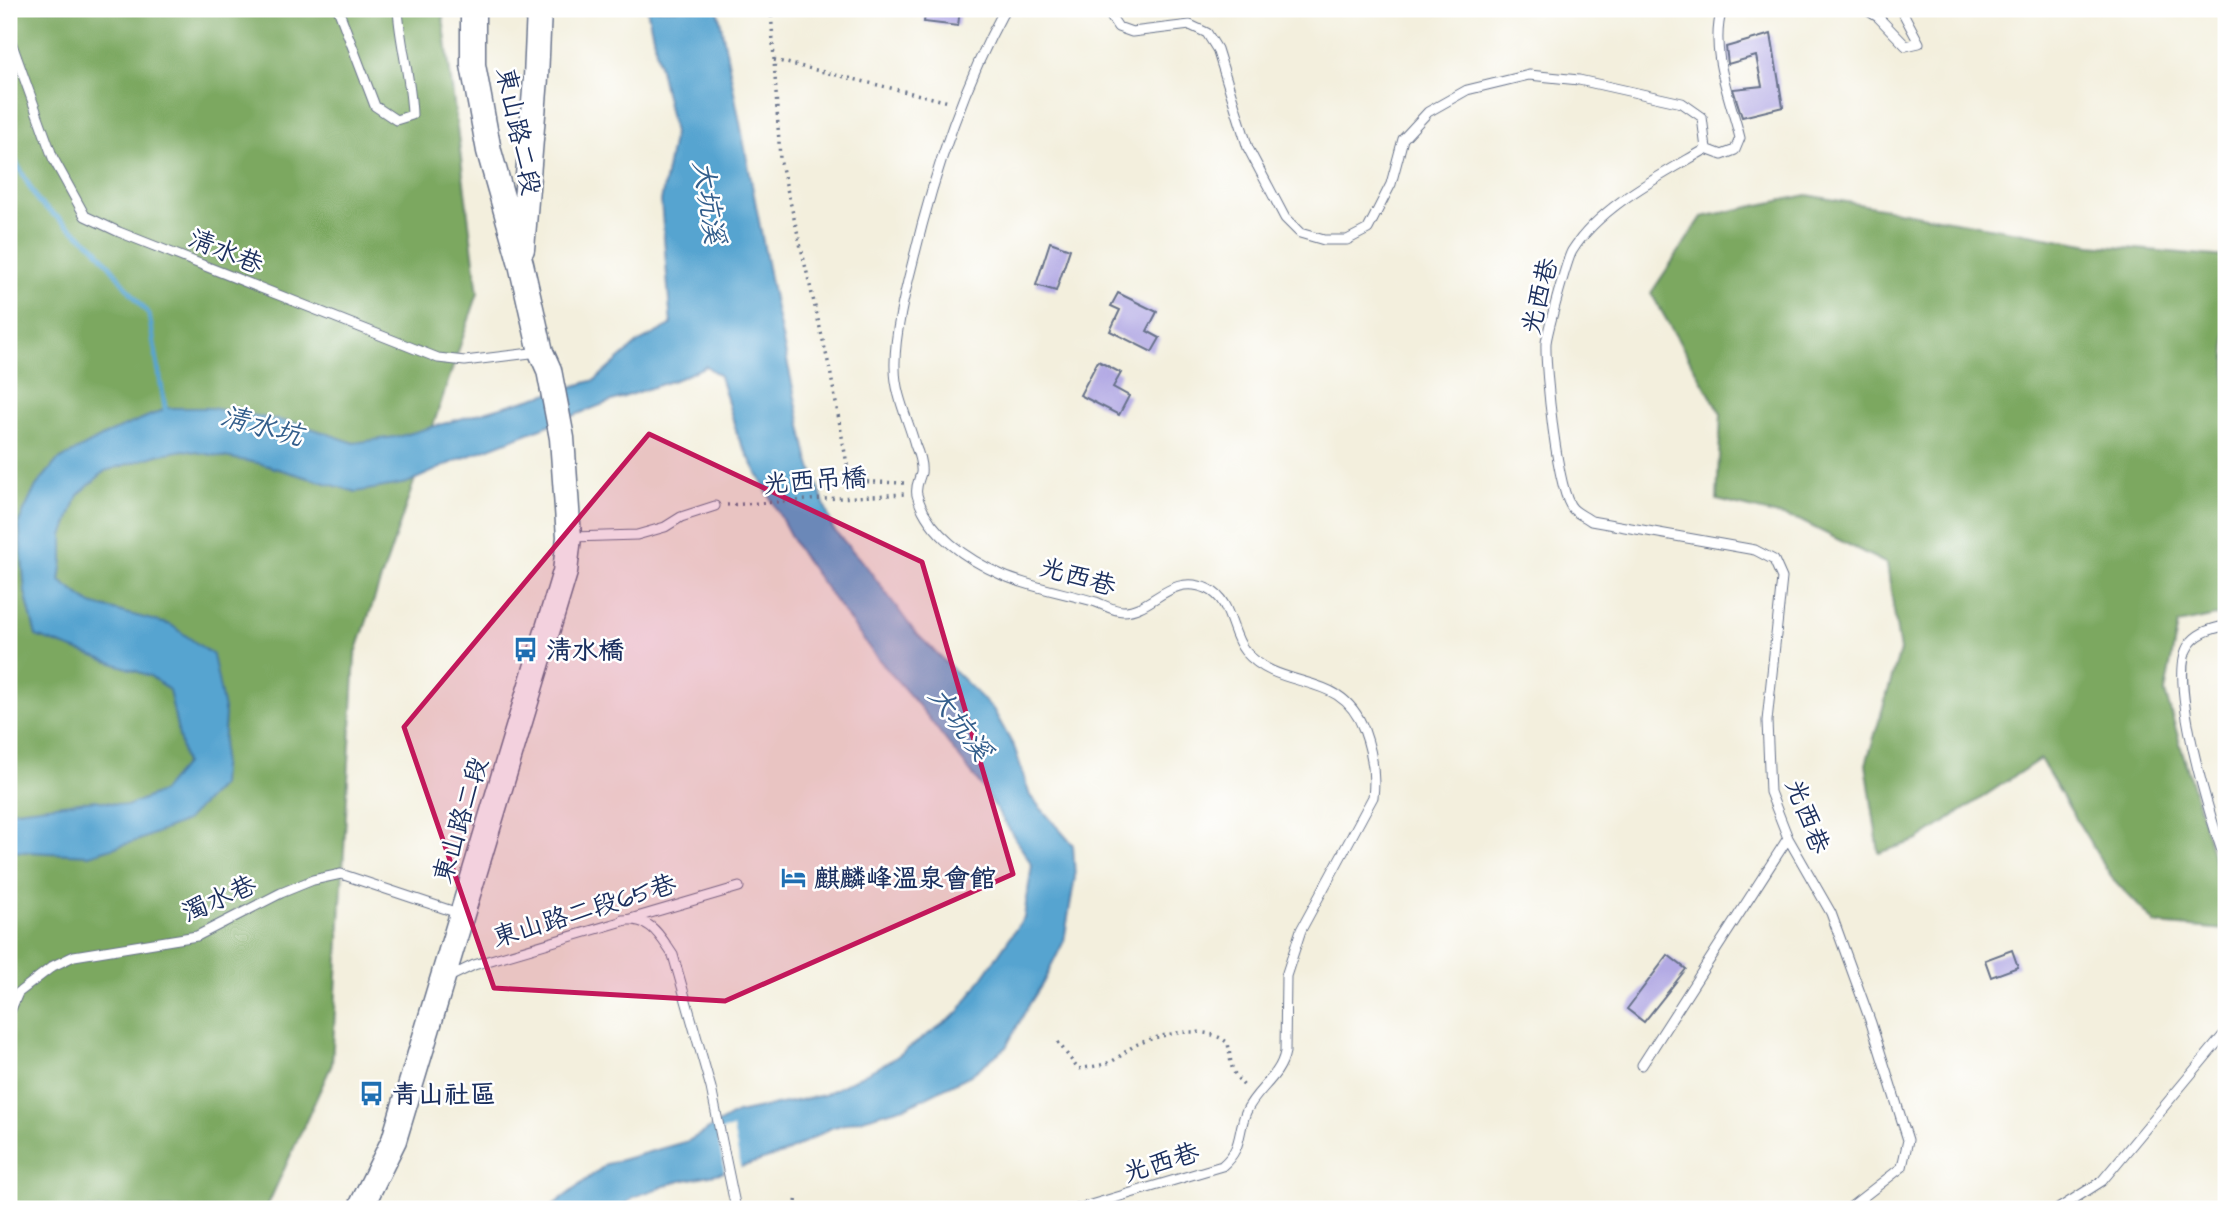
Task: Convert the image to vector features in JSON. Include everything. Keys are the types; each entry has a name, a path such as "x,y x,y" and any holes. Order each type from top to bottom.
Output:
{"main road":[{"name":"東山路二段","path":"360,1209 394,1140 444,980 565,572 569,537 562,438 521,264 489,151 473,65 473,9"},
{"name":"東山路二段","path":"521,264 539,9"}],"lane":[{"path":"338,9 375,106 396,120 412,115 398,9"},
{"name":"光西巷","path":"1005,9 986,43 960,105 928,199 904,295 894,367 897,389 909,432 915,442 921,471 917,488 922,507 943,538 1003,576 1123,611 1188,584 1207,589 1218,596 1226,607 1237,639 1247,653 1261,664 1290,679 1330,689 1346,699 1354,708 1370,746 1375,777 1373,797 1301,930 1286,976 1283,1063 1246,1112 1237,1148 1232,1157 1222,1166 1077,1209"},
{"path":"1108,9 1118,27 1132,32 1190,25 1208,33 1217,49 1248,148 1285,218 1300,233 1324,240 1347,240 1368,229 1391,184 1403,139 1428,112 1467,90 1529,75 1578,80 1682,103 1702,117 1706,149 1722,155 1735,150 1741,138 1723,74 1717,31 1723,9"},
{"path":"1865,9 1878,17 1906,46 1919,43 1901,9"},
{"name":"清水巷","path":"9,36 53,158 85,216 119,232 438,358 465,361 545,361"},
{"name":"光西巷","path":"1706,149 1646,182 1595,224 1571,252 1546,341 1551,405 1562,484 1572,508 1591,521 1755,550 1774,561 1782,578 1767,733 1770,792 1788,838 1830,913 1871,1023 1908,1140 1902,1167 1848,1209"},
{"path":"569,537 637,535 665,527 681,517 715,506"},
{"path":"2226,626 2210,628 2188,645 2181,670 2182,692 2195,755 2214,831 2226,862"},
{"path":"1642,1065 1788,838"},
{"name":"濁水巷","path":"9,1014 18,993 53,966 74,956 197,936 281,893 313,880 341,874 463,915"},
{"name":"東山路二段65巷","path":"444,980 474,965 739,887"},
{"path":"622,920 637,919 649,923 673,955 711,1088 736,1209"},
{"path":"2058,1209 2102,1181 2226,1032"}],"path":[{"path":"771,9 780,159 830,370 850,481 917,488"},
{"path":"774,60 960,105"},
{"name":"光西吊橋","path":"715,506 917,488"},
{"path":"1058,1042 1078,1069 1111,1062 1137,1044 1175,1034 1206,1032 1228,1043 1229,1063 1237,1079 1255,1099"},
{"path":"795,1209 797,1196"}],"highlighted area":[{"path":"649,434 922,562 1013,874 725,1001 494,988 404,727"}],"green space":[{"path":"9,9 442,9 478,293 355,656 332,1064 266,1209 9,1209"},
{"path":"1807,195 2091,245 2226,257 2226,614 2178,624 2165,692 2226,900 2226,930 2156,924 2111,877 2040,759 1918,840 1879,853 1866,764 1900,651 1887,564 1799,520 1717,500 1721,414 1651,293 1702,217"}],"water":[{"path":"647,9 718,9 808,458 833,529 866,566 915,632 993,709 1015,749 1030,796 1073,845 1075,877 1064,941 1043,983 1006,1047 971,1075 908,1106 831,1128 785,1153 725,1172 676,1182 633,1197 621,1209 548,1209 607,1164 688,1141 737,1113 824,1095 892,1060 958,1013 1024,917 1032,865 983,788 920,707 873,653 797,548 738,437 720,376 706,366 458,460 407,483 356,492 258,463 184,450 105,471 78,495 63,536 60,581 91,604 171,625 213,655 225,714 221,785 186,821 139,840 89,855 9,851 9,811 95,800 127,806 161,792 185,764 169,690 150,676 36,636 25,592 19,522 36,486 57,461 111,432 168,408 211,408 299,424 354,443 401,436 595,380 639,342 671,325 661,201 674,133"}],"pier":[{"path":"733,1128 741,1170 725,1175 717,1132"}],"building":[{"path":"926,9 960,9 958,26 924,22"},
{"path":"1771,34 1783,107 1742,117 1733,89 1762,86 1756,56 1728,64 1726,47"},
{"path":"1050,242 1070,249 1056,291 1036,285"},
{"path":"1118,293 1157,312 1147,331 1160,338 1152,352 1110,331 1120,310 1111,306"},
{"path":"1098,361 1121,373 1113,387 1129,396 1119,415 1080,395"},
{"path":"2012,950 2018,967 1991,977 1985,960"},
{"path":"1668,955 1686,969 1644,1022 1627,1009"}],"waterway":[{"path":"9,150 39,203 94,246 149,315 166,413"}],"place":[{"name":"清水橋","path":"526,650"},
{"name":"麒麟峰溫泉會館","path":"794,878"},
{"name":"青山社區","path":"372,1094"}],"water label":[{"name":"大坑溪","path":"710,202"},
{"name":"清水坑","path":"262,425"},
{"name":"大坑溪","path":"961,723"}]}
